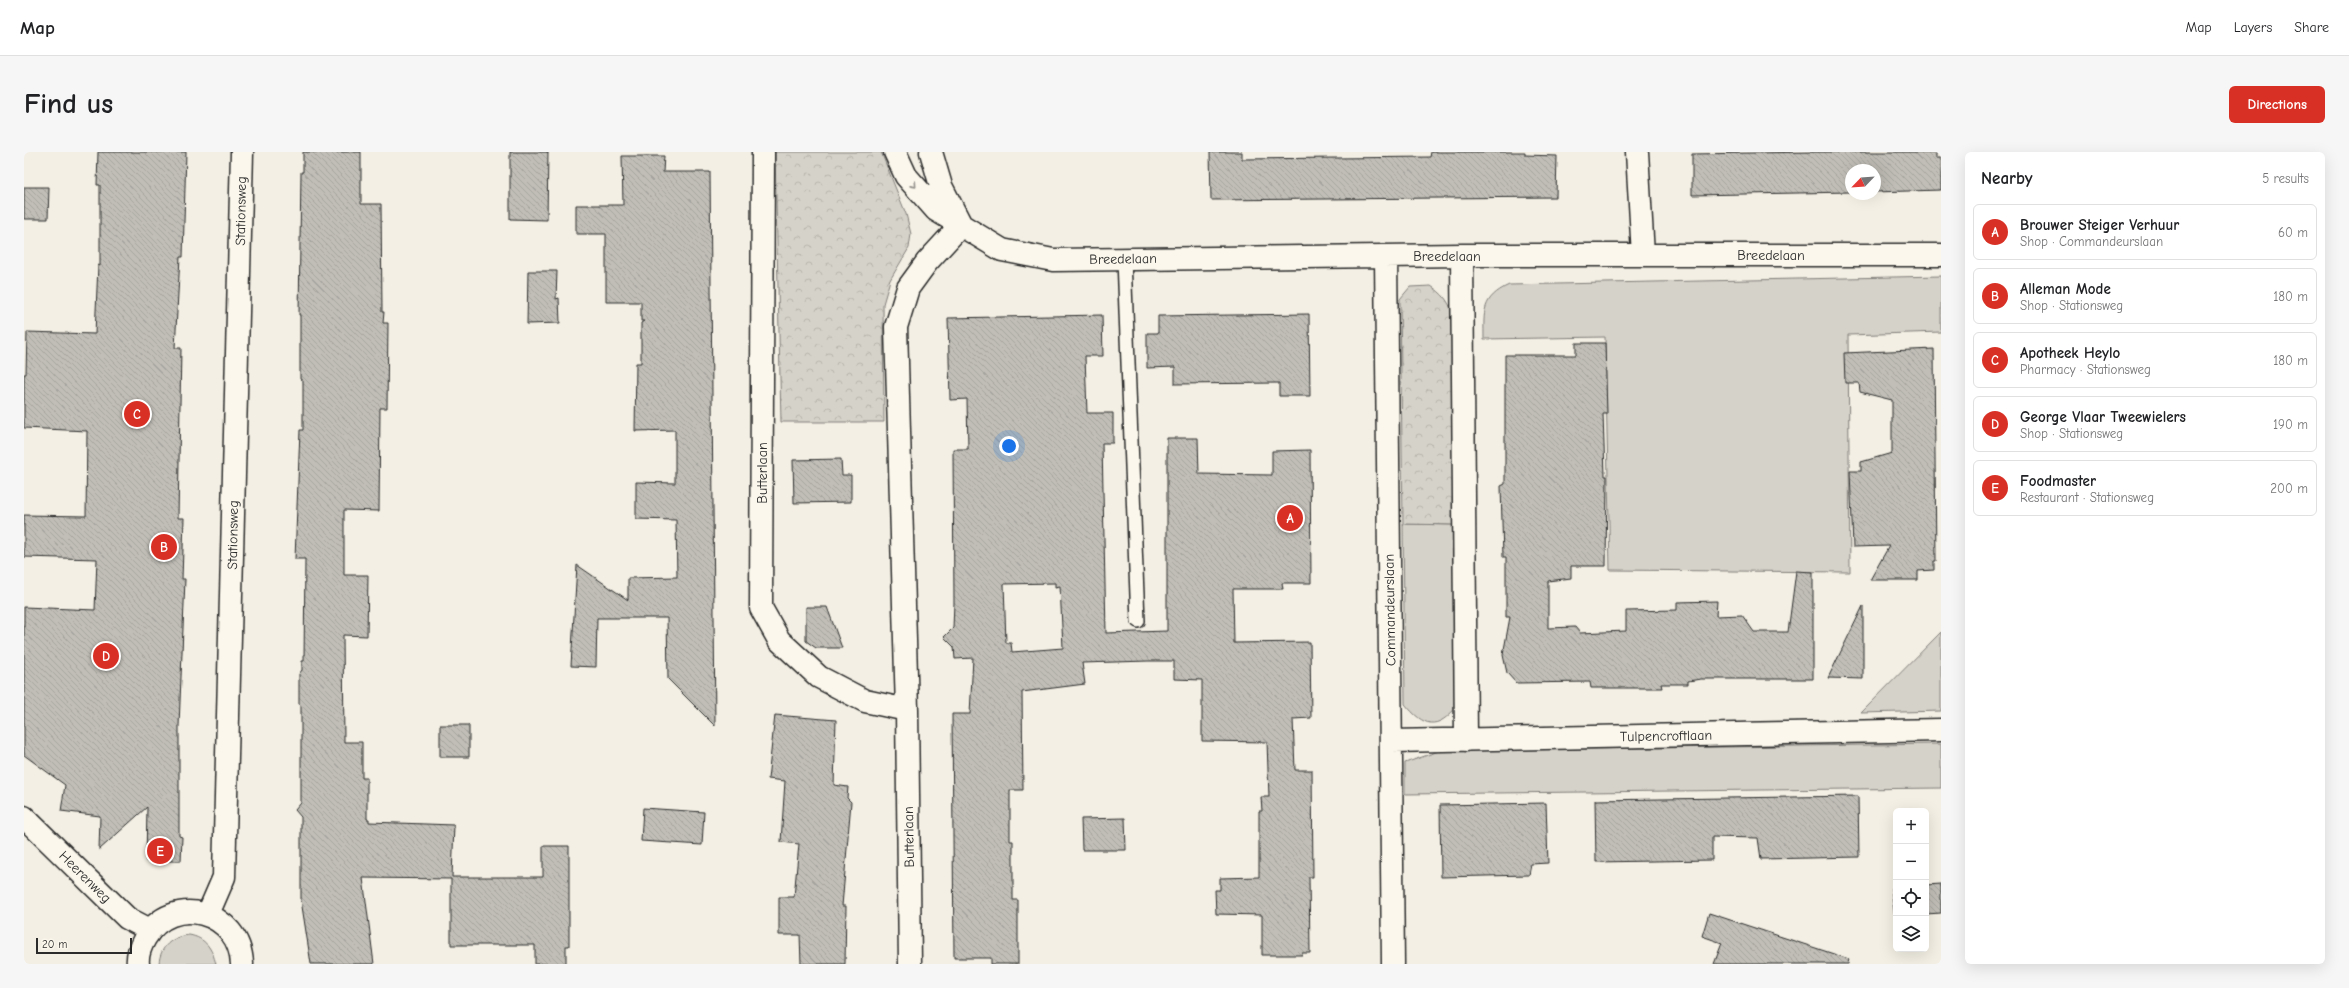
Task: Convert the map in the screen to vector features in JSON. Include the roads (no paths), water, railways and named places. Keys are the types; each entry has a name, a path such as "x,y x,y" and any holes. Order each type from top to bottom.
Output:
{"street":[{"name":"Stationsweg","path":"208,914 224,877 242,152"},
{"name":"Butterlaan","path":"763,152 761,608 779,640 819,677 865,701 907,710"},
{"name":"Breedelaan","path":"895,152 906,176 936,210 1002,250 1053,260 1386,256 1941,254"},
{"path":"931,152 941,186 961,225"},
{"path":"1637,152 1644,255"},
{"name":"Butterlaan","path":"910,964 907,710 896,327 908,288 927,262 961,225"},
{"name":"Commandeurslaan","path":"1386,256 1392,740 1393,964"},
{"path":"1462,256 1466,740"},
{"name":"Tulpencroftlaan","path":"1392,740 1466,740 1941,730"},
{"name":"Heerenweg","path":"24,817 127,918 150,930"},
{"path":"138,964 141,944 150,930 162,919 176,913 192,911 208,914 223,923 235,937 242,954 242,964"}],"lane":[{"path":"1124,259 1138,620"}],"place":[{"name":"Apotheek Heylo","path":"137,414"},
{"name":"Brouwer Steiger Verhuur","path":"1290,518"},
{"name":"Alleman Mode","path":"164,547"},
{"name":"George Vlaar Tweewielers","path":"106,656"},
{"name":"Foodmaster","path":"160,851"}]}
